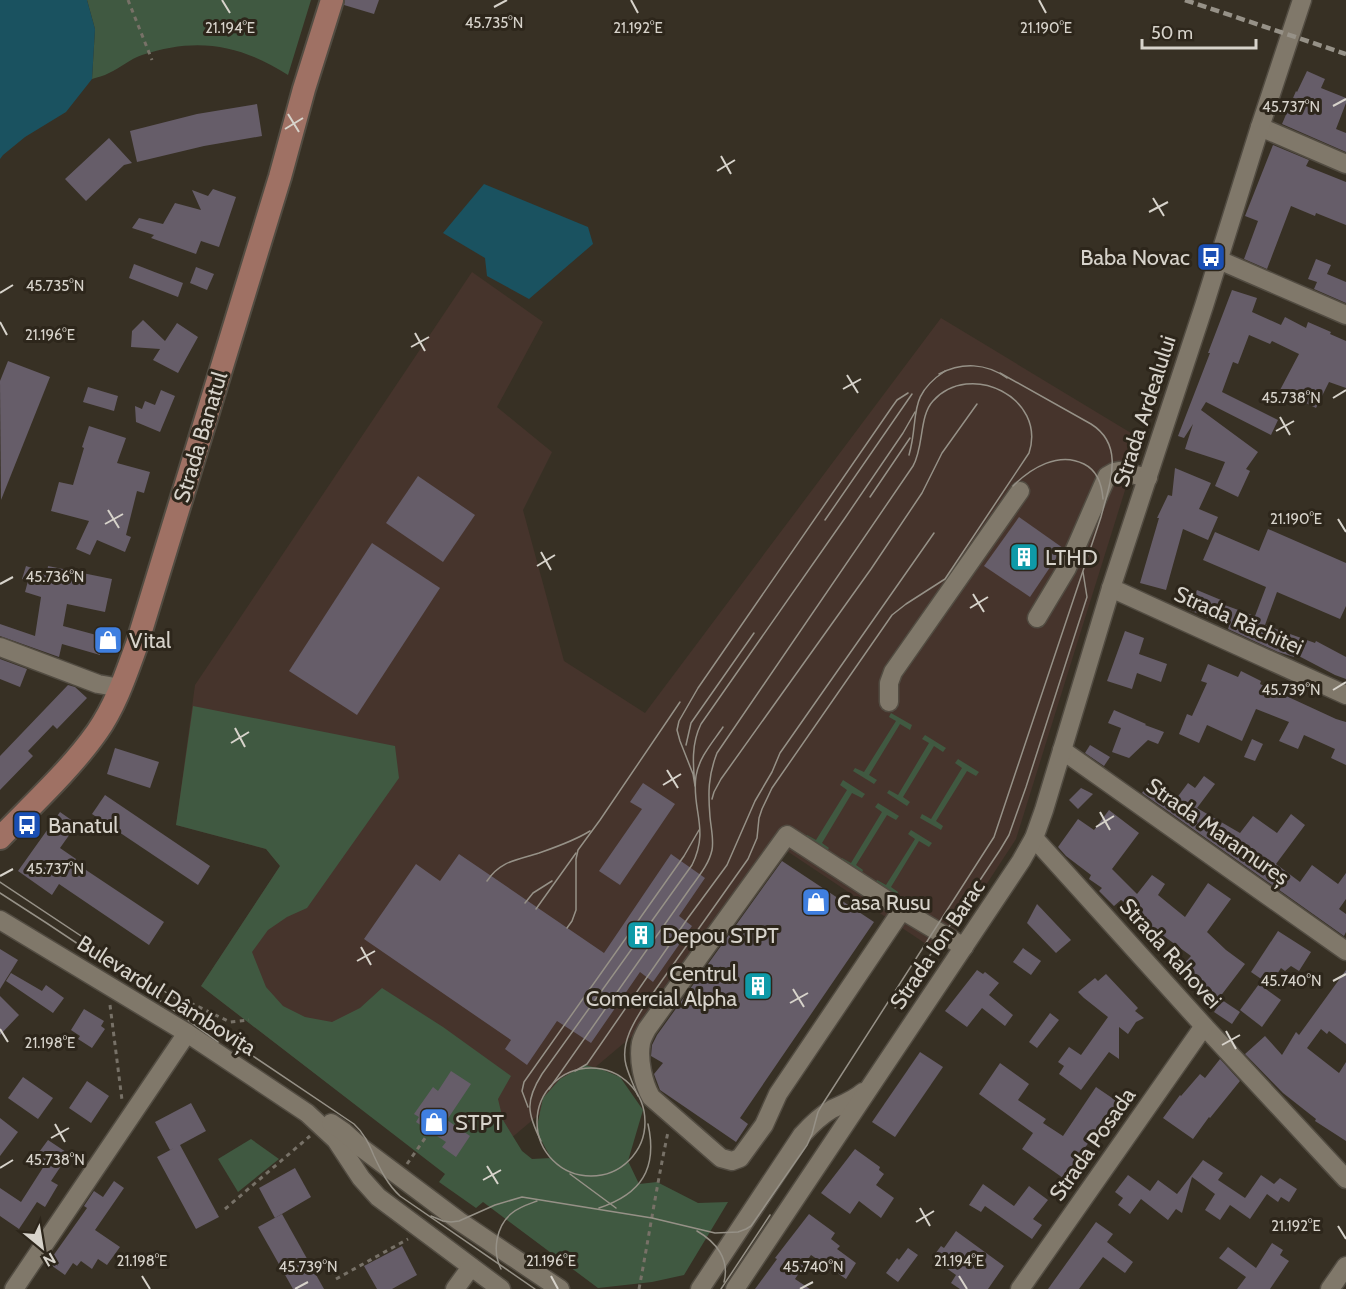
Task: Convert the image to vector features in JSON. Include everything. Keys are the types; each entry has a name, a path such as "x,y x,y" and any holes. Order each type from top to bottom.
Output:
{"main road":[{"name":"Strada Banatul","path":"0,838 78,757 97,731 121,688 137,644 332,0"}],"street":[{"name":"Strada Ardealului","path":"1034,838 1111,588 1302,0"},
{"path":"1260,127 1346,164"},
{"path":"1219,260 1346,315"},
{"path":"1036,618 1067,568 1107,476 1119,471 1148,478"},
{"path":"889,702 888,683 893,672 1020,491"},
{"name":"Strada Răchitei","path":"1111,588 1346,695"},
{"path":"0,647 98,684 121,688"},
{"name":"Strada Maramureș","path":"1062,750 1346,951"},
{"path":"902,910 778,1094 764,1125 740,1158 732,1161 721,1158 651,1097 640,1055 641,1042 647,1029 787,835 902,910 964,946"},
{"name":"Strada Ion Barac","path":"735,1289 1021,861 1034,838"},
{"name":"Strada Rahovei","path":"1034,838 1346,1179"},
{"name":"Bulevardul Dâmbovița","path":"0,920 187,1033 307,1113 336,1140 361,1178 378,1197 501,1289"},
{"name":"Strada Posada","path":"1020,1289 1204,1026"},
{"path":"14,1289 187,1033"},
{"name":"Strada Ion Barac","path":"700,1289 802,1136 823,1115 858,1096 877,1074"},
{"name":"Bulevardul Dâmbovița","path":"307,1113 334,1125 459,1221 560,1289"},
{"path":"1330,1289 1346,1266"},
{"path":"455,1289 471,1267"}],"path":[{"path":"128,0 152,60"},
{"path":"108,985 125,1124"},
{"path":"174,995 230,1022 249,1020"},
{"path":"639,1289 657,1182 672,1115"},
{"path":"225,1209 321,1126"},
{"path":"399,1176 430,1131"},
{"path":"336,1279 422,1230"}],"shaded area":[{"path":"472,272 543,322 497,407 552,452 523,510 564,661 645,713 941,318 1141,439 1016,839 941,954 772,841 643,1027 458,1183 201,986 280,866 266,849 176,825 195,685"}],"green space":[{"path":"87,0 311,0 288,75 252,56 235,50 199,45 162,49 142,55 107,74 92,79 95,29"},
{"path":"193,706 395,746 399,778 307,908 287,917 268,930 252,952 266,987 283,1006 305,1017 332,1022 360,1008 382,988 443,1027 511,1076 498,1099 503,1120 522,1151 532,1159 551,1158 536,1131 543,1098 560,1079 585,1065 620,1077 643,1110 628,1161 639,1184 657,1182 698,1203 728,1202 684,1275 652,1282 598,1288 483,1202 476,1208 439,1182 445,1174 201,986 280,866 266,849 176,825"},
{"path":"891,713 912,725 910,730 900,724 869,775 877,780 874,784 853,771 855,768 864,772 896,721 889,717"},
{"path":"925,735 946,748 943,752 934,746 903,797 910,802 907,806 887,793 889,790 898,795 929,743 922,739"},
{"path":"958,759 979,772 976,776 967,771 936,821 943,826 941,830 920,818 922,814 931,819 962,768 955,763"},
{"path":"843,780 865,794 862,798 852,793 822,843 829,848 826,852 805,839 807,835 816,840 847,790 840,785"},
{"path":"878,803 899,816 896,820 887,815 856,865 863,870 861,875 840,862 842,858 851,863 882,812 875,807"},
{"path":"911,830 932,843 929,847 919,841 891,887 898,892 896,896 875,883 877,880 886,885 915,839 908,834"},
{"path":"251,1139 279,1159 238,1192 218,1159"}],"water":[{"path":"0,0 87,0 95,29 92,79 66,112 25,137 0,159"},
{"path":"484,184 588,227 593,244 529,299 487,276 485,258 443,233"}],"building":[{"path":"345,0 379,0 374,14 344,5"},
{"path":"1307,71 1325,79 1321,88 1346,98 1336,129 1346,133 1346,152 1282,124"},
{"path":"257,104 262,136 204,146 137,162 130,131 197,114"},
{"path":"109,138 132,163 124,165 86,201 65,179"},
{"path":"1273,145 1309,160 1306,166 1346,182 1346,225 1291,206 1267,269 1244,259 1258,221 1245,216"},
{"path":"213,189 236,197 219,247 201,241 196,254 151,238 154,235 132,228 139,218 163,224 175,203 201,210 192,190 208,196"},
{"path":"1316,259 1331,265 1327,274 1346,282 1346,303 1314,289 1317,282 1308,279"},
{"path":"134,264 183,283 178,297 129,278"},
{"path":"196,267 214,274 207,290 190,283"},
{"path":"1232,290 1257,298 1252,312 1281,325 1285,317 1306,328 1308,322 1346,341 1346,388 1329,382 1316,408 1280,390 1299,354 1272,341 1270,344 1249,335 1238,364 1233,362 1222,392 1278,420 1271,435 1206,402 1201,410 1258,452 1246,469 1250,471 1238,497 1215,486 1225,462 1185,449 1193,424 1184,438 1178,436"},
{"path":"143,320 165,341 177,323 198,337 178,373 153,360 160,349 131,347 132,331"},
{"path":"8,361 50,377 1,500 0,381"},
{"path":"88,387 118,396 114,411 83,402"},
{"path":"161,390 175,396 160,432 136,422 135,406 142,409 145,401 155,405"},
{"path":"89,426 126,438 117,463 150,472 144,493 137,491 126,535 131,537 125,552 97,540 90,555 76,549 89,521 51,511 59,482 73,485"},
{"path":"1175,468 1211,483 1199,509 1218,517 1208,540 1183,529 1166,590 1140,583 1159,518 1157,518 1168,495 1172,496"},
{"path":"418,476 475,515 443,562 386,523"},
{"name":"LTHD","path":"1019,517 1063,548 1030,597 984,566"},
{"path":"1268,529 1346,563 1346,606 1340,619 1277,592 1265,625 1315,643 1316,641 1346,657 1346,679 1295,654 1294,657 1278,652 1228,629 1229,626 1189,610 1197,590 1221,600 1219,603 1255,616 1266,587 1203,560 1215,532 1259,551"},
{"path":"372,543 440,588 357,715 289,671"},
{"path":"26,566 47,573 48,566 112,579 105,612 67,604 63,626 100,636 100,655 62,644 59,657 0,636 0,624 35,636 41,597 25,592 28,581 22,579"},
{"path":"1125,631 1144,638 1139,654 1167,664 1161,682 1137,673 1132,689 1107,681"},
{"path":"0,659 27,669 20,687 0,679"},
{"path":"1208,664 1238,677 1241,671 1261,681 1260,684 1346,722 1346,765 1331,758 1335,749 1304,735 1298,749 1279,741 1289,722 1256,709 1242,741 1207,725 1199,743 1179,734 1187,714 1192,716 1207,683 1201,681"},
{"path":"68,685 75,687 87,698 57,729 53,725 28,751 33,756 0,790 0,756"},
{"path":"1114,710 1164,732 1158,744 1148,740 1129,758 1112,752 1121,728 1108,723"},
{"path":"1252,739 1263,744 1255,761 1244,757"},
{"path":"1090,745 1110,757 1104,766 1085,753"},
{"path":"115,748 159,762 150,788 107,774"},
{"path":"1204,776 1215,784 1197,808 1240,833 1253,816 1277,833 1291,814 1305,825 1276,864 1300,882 1312,865 1338,884 1346,873 1346,899 1339,909 1346,914 1344,936 1142,793 1150,781 1176,799 1188,783 1195,788"},
{"path":"643,783 675,804 620,885 599,871 642,809 630,802"},
{"path":"1081,788 1093,794 1078,809 1069,800"},
{"path":"105,795 210,866 198,885 92,814"},
{"path":"1109,810 1139,833 1112,869 1137,894 1152,875 1165,884 1158,895 1185,917 1208,883 1231,899 1207,932 1245,964 1213,1006 1175,974 1191,956 1161,934 1153,943 1138,931 1147,919 1121,900 1114,906 1099,891 1102,888 1089,879 1091,875 1058,847 1078,819 1094,830"},
{"path":"60,812 77,824 60,848 76,859 74,862 164,922 149,945 59,884 52,895 18,871"},
{"path":"459,854 604,953 671,854 705,878 679,916 692,926 653,982 640,972 591,1043 557,1021 527,1065 505,1049 511,1040 364,939 416,864 440,881"},
{"name":"Centrul Comercial Alpha","path":"782,861 874,922 740,1118 748,1124 736,1142 660,1090 654,1074 663,1063 651,1056 652,1045"},
{"path":"1037,904 1071,940 1056,953 1027,923"},
{"path":"1278,931 1311,952 1299,971 1291,966 1285,971 1281,968 1270,985 1251,972"},
{"path":"1023,948 1041,961 1031,975 1013,962"},
{"path":"0,949 18,960 0,989"},
{"path":"977,970 983,974 985,972 999,983 989,995 1013,1015 1005,1026 982,1008 967,1027 945,1011"},
{"path":"1346,970 1346,1044 1329,1031 1327,1034 1321,1029 1307,1048 1339,1073 1346,1062 1346,1141 1315,1121 1316,1119 1283,1093 1245,1054 1265,1036 1282,1055 1296,1032 1299,1035"},
{"path":"11,973 42,991 46,985 64,998 53,1013 6,981"},
{"path":"1106,974 1138,1008 1135,1011 1144,1018 1136,1022 1128,1034 1119,1027 1119,1059 1109,1052 1081,1090 1059,1074 1064,1066 1058,1062 1069,1047 1081,1055 1108,1017 1078,992 1095,978 1098,981"},
{"path":"1259,984 1281,1000 1262,1027 1240,1010"},
{"path":"0,996 19,1015 0,1035"},
{"path":"1222,1000 1240,1012 1232,1024 1214,1012"},
{"path":"84,1009 104,1021 101,1026 105,1029 92,1048 78,1039 80,1036 71,1030"},
{"path":"1050,1013 1059,1020 1037,1048 1029,1042"},
{"path":"920,1052 943,1067 895,1137 872,1122"},
{"path":"1220,1059 1240,1081 1193,1139 1163,1118 1200,1074 1205,1078"},
{"path":"1000,1063 1029,1084 1018,1100 1046,1119 1043,1123 1063,1136 1096,1087 1118,1102 1107,1120 1103,1118 1063,1178 1022,1149 1033,1133 979,1094"},
{"path":"451,1071 471,1084 447,1120 470,1136 456,1157 442,1147 446,1142 416,1122 419,1117 414,1114 433,1087 438,1091"},
{"path":"23,1077 53,1098 38,1119 8,1098"},
{"path":"87,1081 109,1096 91,1123 69,1108"},
{"path":"191,1103 206,1131 180,1145 219,1217 196,1229 157,1157 174,1148 170,1150 155,1122"},
{"path":"0,1118 18,1132 0,1156"},
{"path":"48,1140 69,1154 51,1181 58,1185 45,1207 37,1202 19,1229 0,1216 0,1188 21,1202 44,1166 34,1159"},
{"path":"855,1149 880,1167 879,1170 884,1174 876,1185 894,1198 881,1218 859,1201 850,1214 821,1193"},
{"path":"1203,1160 1223,1173 1218,1180 1245,1198 1261,1175 1274,1184 1280,1178 1297,1189 1289,1202 1281,1197 1278,1202 1267,1194 1250,1219 1230,1205 1220,1220 1205,1210 1215,1194 1192,1177 1182,1213 1176,1209 1168,1220 1141,1199 1130,1214 1118,1205 1123,1198 1115,1192 1128,1175 1150,1191 1158,1180 1177,1194"},
{"path":"295,1168 311,1197 275,1218 259,1188"},
{"path":"114,1181 124,1188 95,1230 120,1247 107,1265 98,1259 92,1269 81,1261 77,1266 73,1263 65,1275 48,1263 87,1208 84,1206 94,1191 103,1197"},
{"path":"983,1184 1014,1206 1029,1186 1048,1200 1033,1219 1042,1225 1032,1239 985,1206 981,1212 969,1205"},
{"path":"282,1214 324,1289 293,1289 258,1227"},
{"path":"809,1214 835,1233 831,1239 840,1246 837,1249 856,1263 846,1279 811,1255 795,1279 810,1289 755,1289 777,1259 775,1258"},
{"path":"1096,1222 1113,1234 1107,1242 1133,1262 1125,1273 1103,1257 1079,1289 1048,1289"},
{"path":"956,1231 1004,1266 988,1289 960,1289 951,1283 956,1275 932,1258 941,1246 944,1248"},
{"path":"1272,1243 1283,1250 1280,1255 1289,1261 1270,1289 1237,1289 1246,1277 1219,1258 1228,1247 1256,1268"},
{"path":"402,1246 417,1275 392,1289 377,1289 364,1266"},
{"path":"908,1248 918,1255 898,1282 886,1273"}],"tram line":[{"path":"939,374 956,367 974,366 991,369 1007,378"},
{"path":"909,455 919,399 924,390 945,371"},
{"path":"431,1216 443,1221 459,1221 495,1205 522,1197 652,1218 715,1233 738,1232 751,1226 807,1145 822,1105 994,837 1108,492 1112,455 1102,433 1091,424 1000,373"},
{"path":"549,1089 706,865 713,846 709,792 710,777 717,753 913,466 929,407 948,389 966,384 984,385 1002,391 1016,402 1027,416 1032,433 1029,453 945,579 892,615 772,788 762,809 757,838 748,859 646,1003 630,1032 625,1057 627,1069 638,1096"},
{"path":"908,393 897,400 892,407 698,688 679,721 677,730 695,786 694,747 701,724 845,518 915,412"},
{"path":"825,520 912,394"},
{"path":"712,799 721,779 871,569 922,493 942,453 977,404"},
{"path":"870,497 910,438"},
{"path":"1013,486 1028,473 1046,463 1065,459 1075,460 1089,467 1096,474 1103,499"},
{"path":"575,1071 587,1064 727,865 755,801 780,753 934,533"},
{"path":"895,1008 1009,835 1087,597 1083,572"},
{"path":"686,745 691,723 754,633"},
{"path":"567,928 576,910 578,850 680,702"},
{"path":"541,1141 533,1123 530,1107 537,1083 692,865 700,841 696,776 703,756 723,727"},
{"path":"528,1107 522,1091 524,1082 684,856 699,830"},
{"path":"487,881 503,865 558,846 590,831"},
{"path":"536,909 576,853"},
{"path":"525,903 533,893 552,881"},
{"path":"0,882 173,997 241,1048 354,1124 366,1139 385,1177 400,1196 535,1289"},
{"path":"0,893 110,966 218,1042"},
{"path":"591,1068 612,1072 629,1084 641,1101 645,1122 641,1143 629,1160 612,1172 591,1176 570,1172 553,1160 541,1143 537,1122 541,1101 553,1084 570,1072 591,1068"},
{"path":"599,1208 626,1195 643,1178 650,1154 648,1124"},
{"path":"570,1174 616,1208"},
{"path":"501,1269 496,1247 502,1225 515,1211 537,1201"},
{"path":"721,1289 770,1215"},
{"path":"697,1231 710,1240 720,1252 725,1266 724,1282"}],"railway":[{"path":"1185,0 1346,54"}],"place":[{"name":"Baba Novac","path":"1211,257"},
{"name":"LTHD","path":"1024,557"},
{"name":"Vital","path":"108,640"},
{"name":"Banatul","path":"27,825"},
{"name":"Casa Rusu","path":"816,902"},
{"name":"Depou STPT","path":"641,935"},
{"name":"Centrul Comercial Alpha","path":"758,986"},
{"name":"STPT","path":"434,1122"}]}
